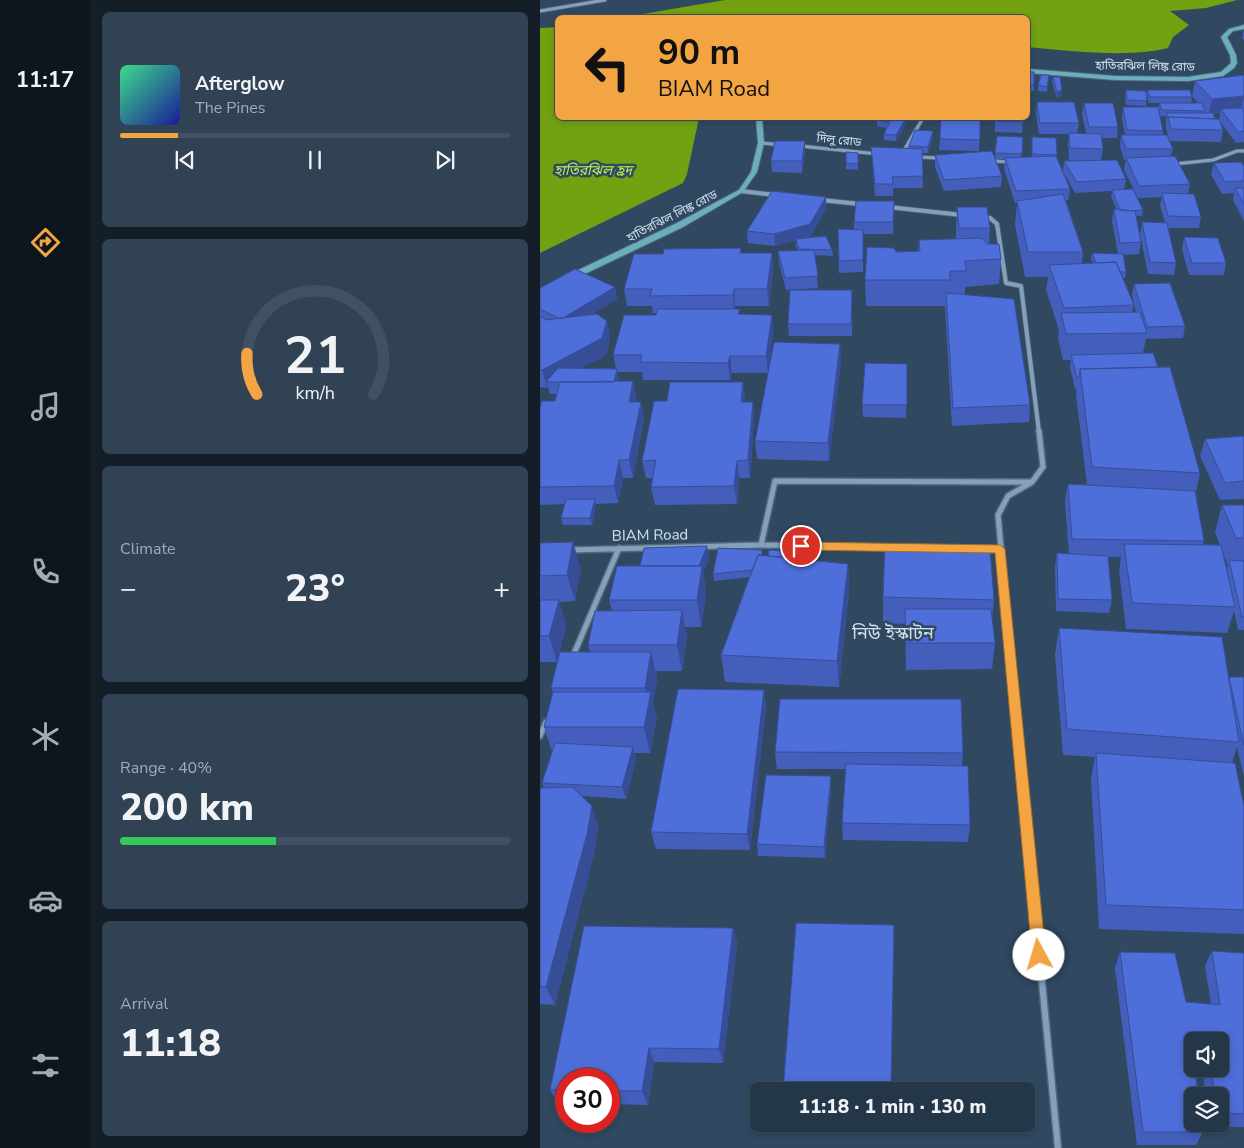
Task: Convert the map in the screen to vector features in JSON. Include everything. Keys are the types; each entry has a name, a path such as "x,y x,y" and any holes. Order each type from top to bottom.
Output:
{"street":[{"path":"540,10 605,0"},
{"name":"হাতিরঝিল লিঙ্ক রোড","path":"1030,71 1115,78 1161,79 1198,78 1223,74 1232,67 1235,59 1224,37 1225,34 1244,26"},
{"name":"হাতিরঝিল লিঙ্ক রোড","path":"566,279 680,226 741,191 754,172 761,143 759,120"},
{"path":"922,120 901,156 948,159"},
{"path":"761,143 789,145"},
{"name":"দিলু রোড","path":"798,146 882,154"},
{"path":"1166,164 1213,160 1237,151 1244,151"},
{"path":"987,161 1015,162"},
{"path":"741,191 779,196"},
{"path":"818,200 866,205"},
{"path":"885,207 971,216"},
{"path":"981,217 990,218 997,224 1006,283 1021,286 1043,467 1032,482 1008,496 998,515 1058,1148"},
{"path":"761,545 775,481 1032,482"},
{"name":"BIAM Road","path":"560,550 761,545 900,547"},
{"path":"570,665 619,548"},
{"path":"950,548 1000,549"},
{"path":"540,736 548,718"}],"water":[{"path":"725,0 1237,0 1206,8 1170,11 1189,25 1173,37 1168,48 1135,53 1080,52 1030,47 1030,15 637,15"},
{"name":"হাতিরঝিল হ্রদ","path":"555,27 555,120 699,120 687,174 683,183 540,253 540,28"}],"building":[{"path":"1030,72 1034,72 1034,85 1030,85"},
{"path":"1041,75 1049,75 1047,87 1038,85"},
{"path":"1244,75 1244,96 1212,99 1195,81"},
{"path":"1053,77 1060,77 1062,90 1057,92"},
{"path":"1126,90 1146,91 1147,101 1127,100"},
{"path":"1147,90 1190,90 1192,97 1150,97"},
{"path":"1037,102 1074,102 1079,123 1040,123"},
{"path":"1084,103 1113,103 1118,127 1089,127"},
{"path":"1159,103 1202,103 1205,111 1162,110"},
{"path":"1123,107 1158,107 1163,131 1127,130"},
{"path":"1241,108 1244,111 1244,131 1238,132 1221,109"},
{"path":"1167,113 1213,113 1215,119 1168,117 1167,119"},
{"path":"1168,117 1219,119 1223,130 1171,129"},
{"path":"877,120 905,120 896,135 884,134 890,122"},
{"path":"941,120 980,120 980,140 940,139"},
{"path":"1023,120 1023,122 996,121"},
{"path":"915,130 933,131 928,147 909,146"},
{"path":"1069,133 1101,134 1103,149 1070,148"},
{"path":"1121,135 1167,135 1173,149 1126,149"},
{"path":"997,136 1023,137 1022,154 995,153"},
{"path":"1032,137 1056,138 1057,155 1032,154"},
{"path":"775,141 805,141 802,161 771,161"},
{"path":"871,147 922,149 923,176 892,177 893,184 875,184"},
{"path":"992,151 1002,176 944,180 935,155"},
{"path":"846,152 858,153 858,164 846,163"},
{"path":"1056,156 1070,189 1016,191 1005,158"},
{"path":"1175,156 1190,184 1139,186 1126,158"},
{"path":"1117,160 1126,179 1077,182 1064,161"},
{"path":"1241,162 1244,166 1244,181 1225,182 1214,163"},
{"path":"1235,188 1244,188 1244,204"},
{"path":"1133,189 1143,210 1120,210 1112,190"},
{"path":"772,191 826,197 810,224 774,234 747,231"},
{"path":"1162,193 1194,194 1201,217 1168,216"},
{"path":"1063,194 1083,252 1028,252 1017,201"},
{"path":"856,201 894,201 893,222 854,222"},
{"path":"957,207 987,207 990,228 959,228"},
{"path":"1114,209 1135,211 1141,242 1120,243"},
{"path":"1142,222 1167,223 1176,263 1150,262"},
{"path":"838,229 863,230 863,260 839,261"},
{"path":"826,236 832,250 799,249 796,239"},
{"path":"1184,237 1218,238 1226,263 1192,263"},
{"path":"982,238 987,244 999,244 1001,259 965,261 966,271 950,271 950,280 865,280 867,247 894,248 896,252 920,251 919,240"},
{"path":"741,248 740,253 772,253 767,289 734,289 733,295 650,296 652,289 624,289 634,254 663,254 664,249"},
{"path":"814,250 818,276 785,278 778,251"},
{"path":"1092,253 1123,254 1126,272 1120,272 1116,262 1096,263"},
{"path":"1116,262 1134,305 1064,308 1049,265"},
{"path":"575,269 615,287 563,318 558,318 540,309 540,288"},
{"path":"1170,283 1185,326 1147,327 1134,284"},
{"path":"790,290 852,290 851,324 788,324"},
{"path":"946,293 1014,299 1030,405 953,408"},
{"path":"658,309 740,309 738,314 772,315 766,356 730,356 728,363 640,362 642,355 613,355 624,315 656,315"},
{"path":"1140,312 1147,333 1066,334 1061,313"},
{"path":"597,314 607,321 602,338 540,370 540,316 546,320"},
{"path":"774,342 840,344 828,443 755,441"},
{"path":"1153,353 1158,367 1080,369 1079,377 1077,377 1071,355"},
{"path":"865,363 907,364 907,405 862,405"},
{"path":"1170,367 1200,473 1092,467 1080,369"},
{"path":"558,368 617,369 614,382 546,382"},
{"path":"633,381 629,402 641,402 629,460 619,460 614,486 540,487 540,408 542,401 555,401 560,382"},
{"path":"670,382 743,382 741,402 753,402 748,460 737,461 734,486 651,487 656,460 642,461 654,401 667,401"},
{"path":"1244,436 1244,481 1225,483 1205,439"},
{"path":"1068,484 1195,491 1204,541 1072,539"},
{"path":"566,499 595,499 590,518 561,518"},
{"path":"1222,505 1244,505 1244,538 1236,538"},
{"path":"573,542 567,575 540,576 540,543"},
{"path":"1124,544 1221,545 1235,607 1132,603"},
{"path":"707,546 699,566 640,566 644,548"},
{"path":"885,546 990,549 994,600 883,597"},
{"path":"718,548 762,550 762,555 758,555 752,570 713,574"},
{"path":"769,550 802,552 800,559 768,556"},
{"path":"1057,553 1108,556 1112,600 1058,599"},
{"path":"758,555 848,564 837,661 721,655"},
{"path":"1229,560 1244,561 1244,617 1242,617"},
{"path":"617,566 702,566 697,600 609,600"},
{"path":"540,600 559,600 549,636 540,636"},
{"path":"905,609 991,609 995,643 906,643"},
{"path":"682,610 677,645 588,645 595,611"},
{"path":"1059,628 1222,637 1239,742 1067,729"},
{"path":"560,652 651,652 645,688 551,688"},
{"path":"1229,677 1244,677 1244,746"},
{"path":"678,689 764,690 747,834 651,832"},
{"path":"553,692 651,692 644,727 544,727"},
{"path":"780,699 961,699 963,753 775,752"},
{"path":"555,743 633,747 622,787 542,783"},
{"path":"1096,753 1235,763 1244,806 1244,910 1106,905"},
{"path":"846,764 968,766 970,825 842,823"},
{"path":"766,775 831,776 824,847 757,844"},
{"path":"572,787 592,806 587,834 546,987 540,986 540,788"},
{"path":"796,923 894,925 891,1082 784,1082"},
{"path":"584,926 733,928 719,1049 649,1048 642,1091 620,1091 620,1068 555,1068 555,1090 550,1090"},
{"path":"1212,951 1244,953 1244,1114 1229,1113 1229,1087 1214,1087 1212,1077 1229,1077 1229,1032 1184,1032 1184,1077 1196,1077 1197,1087 1184,1087 1184,1132 1143,1132 1120,952 1175,953 1186,1002 1220,1005"}],"district":[{"name":"নিউ ইস্কাটন","path":"893,633"}],"route":[{"path":"801,546 1000,549 1039,955"}]}
